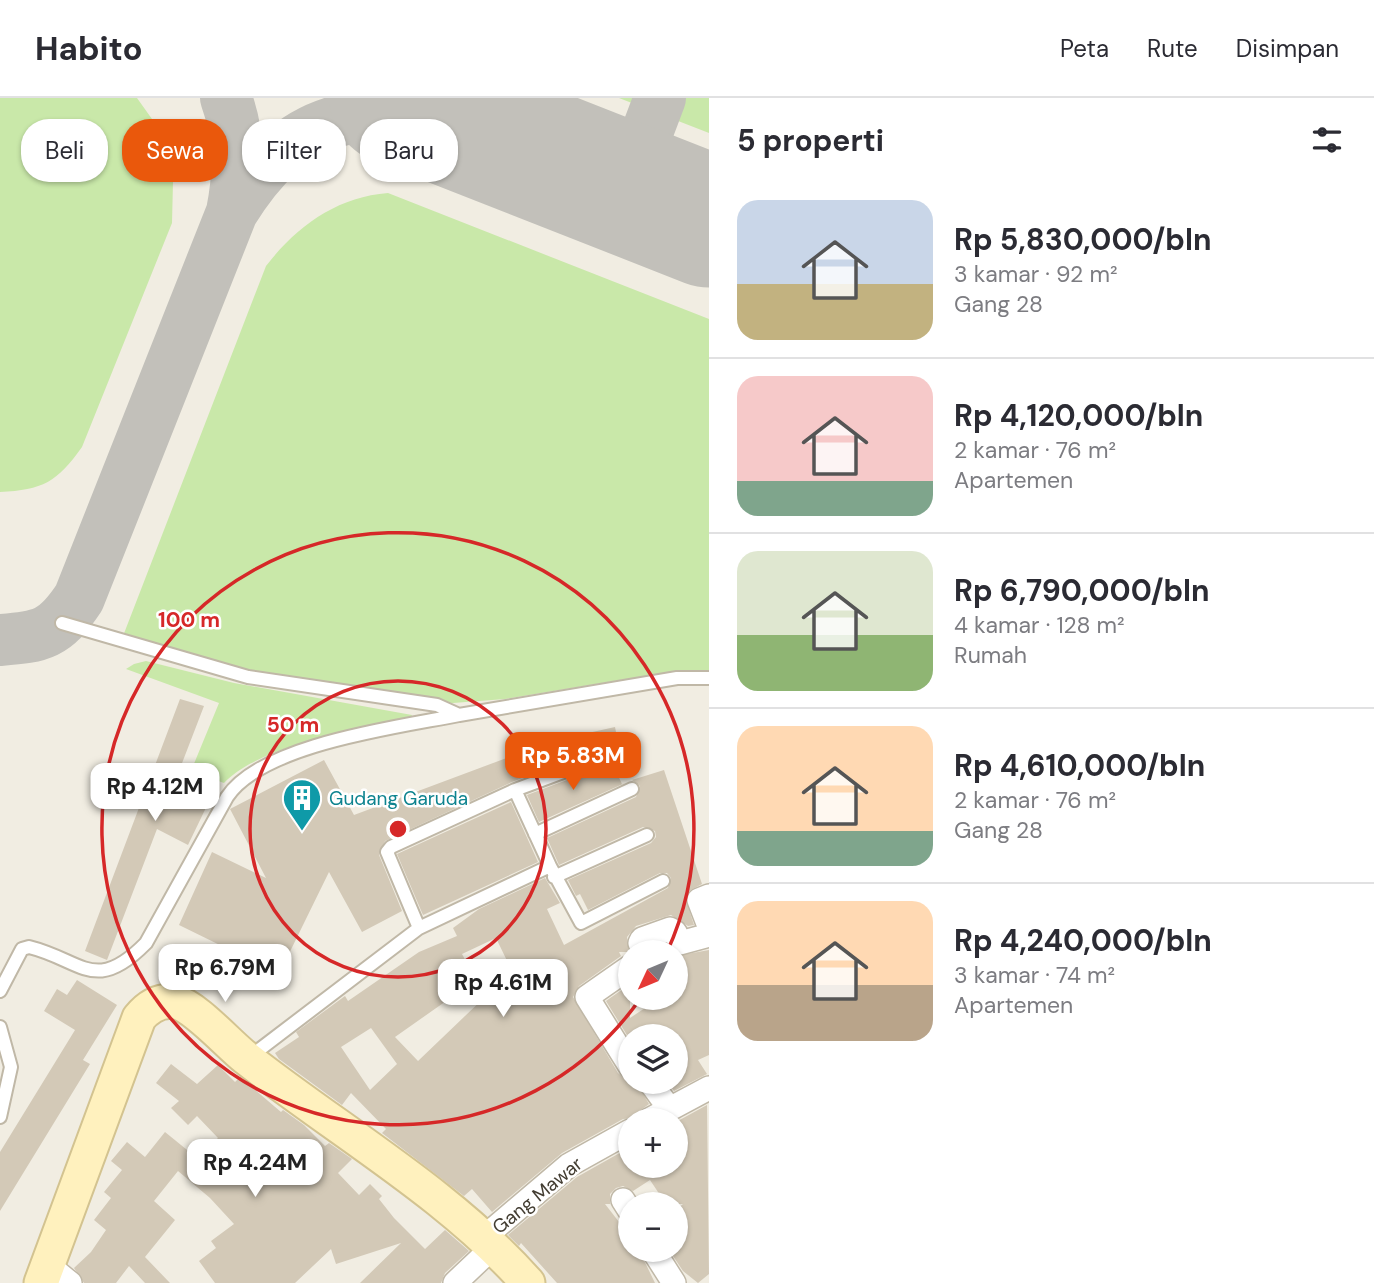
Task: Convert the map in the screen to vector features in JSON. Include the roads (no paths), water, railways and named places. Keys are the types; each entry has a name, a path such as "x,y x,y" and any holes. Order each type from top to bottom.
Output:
{"street":[{"path":"709,896 699,900 709,926"},
{"path":"642,940 670,929 679,940"},
{"path":"688,941 709,935"},
{"path":"618,975 587,997 618,1047"},
{"path":"53,1277 131,1041 147,1009 155,1004 179,1003 247,1059 442,1203 528,1283"},
{"path":"659,1094 669,1108 709,1088"},
{"name":"Gang Mawar","path":"455,1283 488,1243 569,1165 618,1138"},
{"path":"661,1262 674,1283"}],"lane":[{"path":"62,623 248,677 437,705 459,715"},
{"path":"0,991 22,949 29,947 85,970 114,969 133,957 146,943 236,785 248,776 315,744 459,715 677,678 709,678"},
{"path":"419,928 398,884 388,850 515,790 625,749"},
{"path":"536,834 632,789"},
{"path":"515,790 552,872 581,923 663,881"},
{"path":"247,1059 419,928 647,835"},
{"path":"0,1027 11,1067 0,1117"}],"place":[{"name":"Gudang Garuda","path":"302,832"}]}
